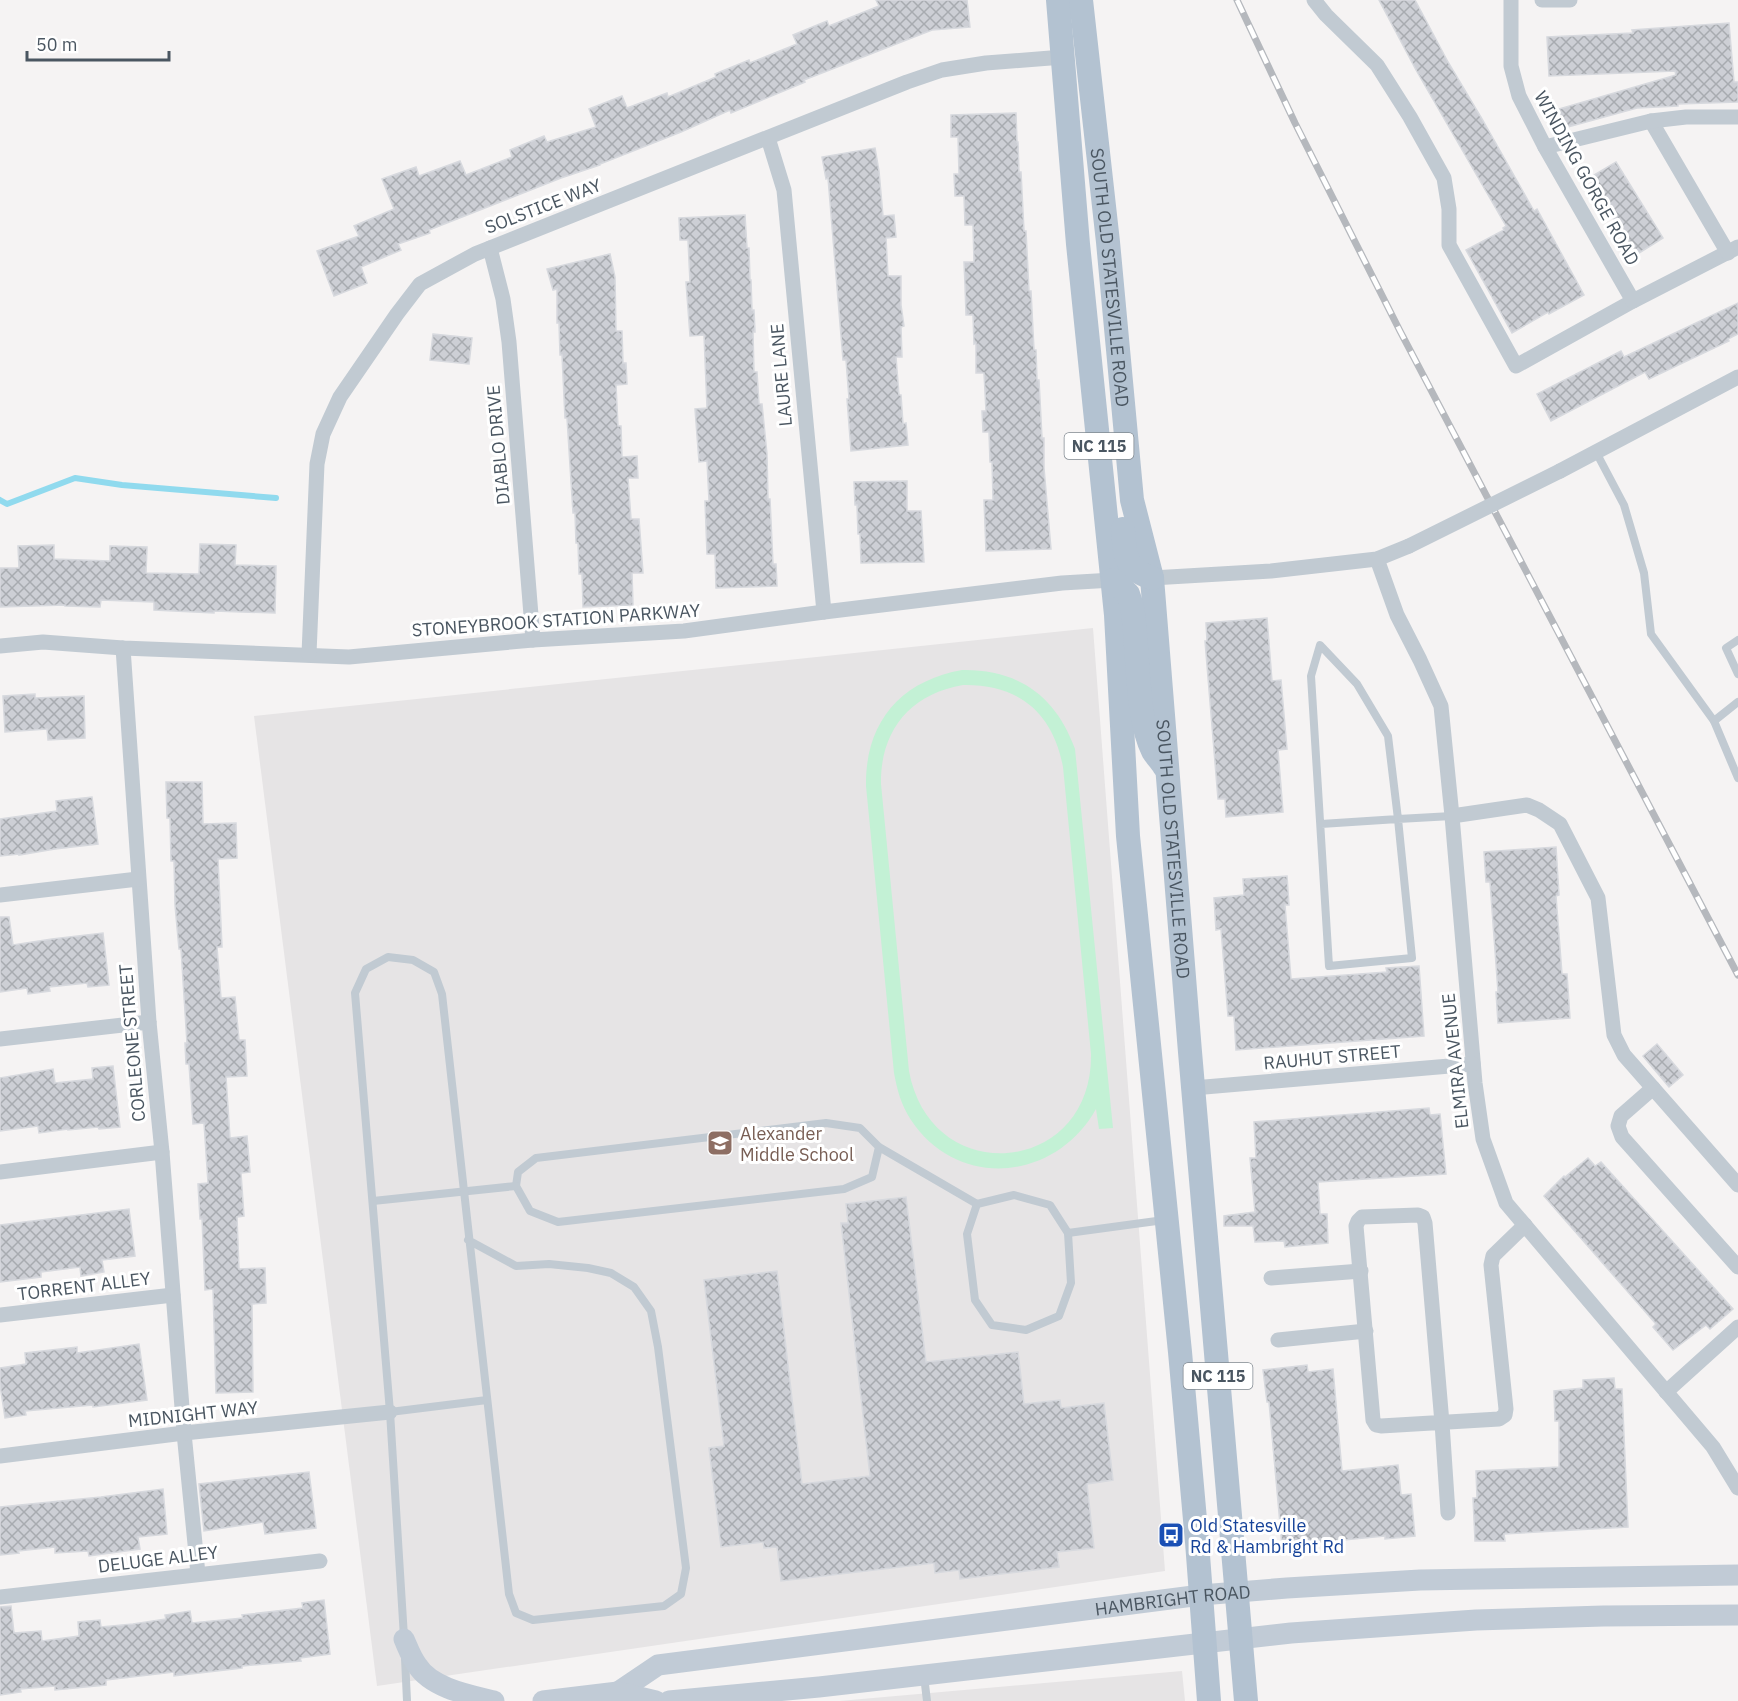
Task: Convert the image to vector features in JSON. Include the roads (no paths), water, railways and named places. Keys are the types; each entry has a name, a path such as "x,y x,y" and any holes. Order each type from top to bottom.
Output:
{"main road":[{"name":"SOUTH OLD STATESVILLE ROAD","path":"1058,0 1087,330 1113,580 1128,836 1167,1220 1209,1701"},
{"name":"SOUTH OLD STATESVILLE ROAD","path":"1081,0 1108,242 1132,500 1152,578 1246,1701"},
{"path":"1087,330 1109,411 1127,561 1141,574 1152,578"},
{"path":"1113,580 1128,594 1132,606 1141,699 1147,735 1154,752 1168,770"},
{"name":"HAMBRIGHT ROAD","path":"618,1692 658,1665 1201,1596 1420,1580 1738,1575"},
{"path":"669,1701 819,1687 1291,1633 1476,1620 1738,1615"},
{"path":"404,1639 417,1667 437,1683 494,1701"},
{"name":"HAMBRIGHT ROAD","path":"543,1701 618,1692 656,1701"}],"street":[{"path":"1314,0 1326,15 1377,65 1410,117 1443,178 1449,209 1449,245 1516,366 1633,301 1733,250 1651,122"},
{"name":"WINDING GORGE ROAD","path":"1511,0 1511,66 1520,96 1545,147 1633,301"},
{"path":"1542,0 1570,0"},
{"name":"SOLSTICE WAY","path":"309,654 317,464 323,434 340,397 420,284 475,254 907,82 942,70 986,63 1063,57"},
{"path":"1545,147 1651,122 1686,117 1738,117"},
{"name":"LAURE LANE","path":"768,138 784,190 824,612"},
{"name":"DIABLO DRIVE","path":"490,248 503,299 509,342 533,640"},
{"path":"1152,578 1271,571 1377,559 1409,546 1560,471 1738,377"},
{"name":"ELMIRA AVENUE","path":"1377,559 1397,615 1441,706 1473,1064 1483,1139 1506,1203 1713,1447 1738,1488"},
{"name":"STONEYBROOK STATION PARKWAY","path":"0,646 43,642 123,648 350,657 533,640 684,631 1062,583 1113,580"},
{"name":"CORLEONE STREET","path":"123,648 149,1022 198,1574"},
{"path":"1452,816 1527,805 1560,824 1598,898 1614,1035 1624,1055 1738,1185"},
{"path":"0,895 138,879"},
{"path":"0,1039 149,1022"},
{"name":"RAUHUT STREET","path":"1194,1088 1473,1064"},
{"path":"1653,1088 1622,1116 1618,1126 1622,1137 1738,1267"},
{"path":"0,1172 162,1152"},
{"path":"1448,1513 1442,1423 1425,1222 1423,1217 1418,1215 1362,1217 1356,1226 1373,1420 1376,1425 1381,1426 1442,1423 1499,1419 1505,1415 1491,1265 1493,1256 1525,1225"},
{"path":"1271,1278 1361,1271"},
{"name":"TORRENT ALLEY","path":"0,1316 173,1295"},
{"path":"1666,1392 1738,1327"},
{"path":"1278,1340 1366,1332"},
{"name":"MIDNIGHT WAY","path":"0,1456 390,1412"},
{"name":"DELUGE ALLEY","path":"0,1597 320,1561"}],"lane":[{"path":"1596,452 1624,505 1644,573 1651,634 1714,721 1738,778"},
{"path":"1738,640 1726,648 1738,674"},
{"path":"1320,645 1357,684 1388,736 1398,819 1412,958 1329,966 1311,676 1320,645"},
{"path":"1714,721 1738,702"},
{"path":"1321,824 1452,816"},
{"path":"407,1701 390,1412 355,993 366,969 388,957 413,960 434,972 442,994 468,1240 509,1594 516,1613 533,1620 664,1606 681,1594 686,1569 651,1311 634,1287 611,1273 549,1264 516,1266 468,1240"},
{"path":"879,1147 872,1177 844,1189 558,1222 530,1211 516,1186 518,1172 536,1158 826,1123 860,1128 879,1147 977,1204 1014,1195 1050,1205 1068,1233 1071,1283 1059,1316 1026,1330 992,1324 975,1300 967,1234 977,1204"},
{"path":"373,1201 516,1186"},
{"path":"1068,1233 1167,1220"},
{"path":"390,1412 487,1400"},
{"path":"924,1675 927,1701"}],"waterway":[{"path":"0,500 7,504 75,478 122,485 276,498"}],"railway":[{"path":"1237,0 1295,123 1400,331 1738,975"}],"place":[{"name":"Alexander Middle School","path":"720,1143"},
{"name":"Old Statesville Rd & Hambright Rd","path":"1171,1535"}]}
